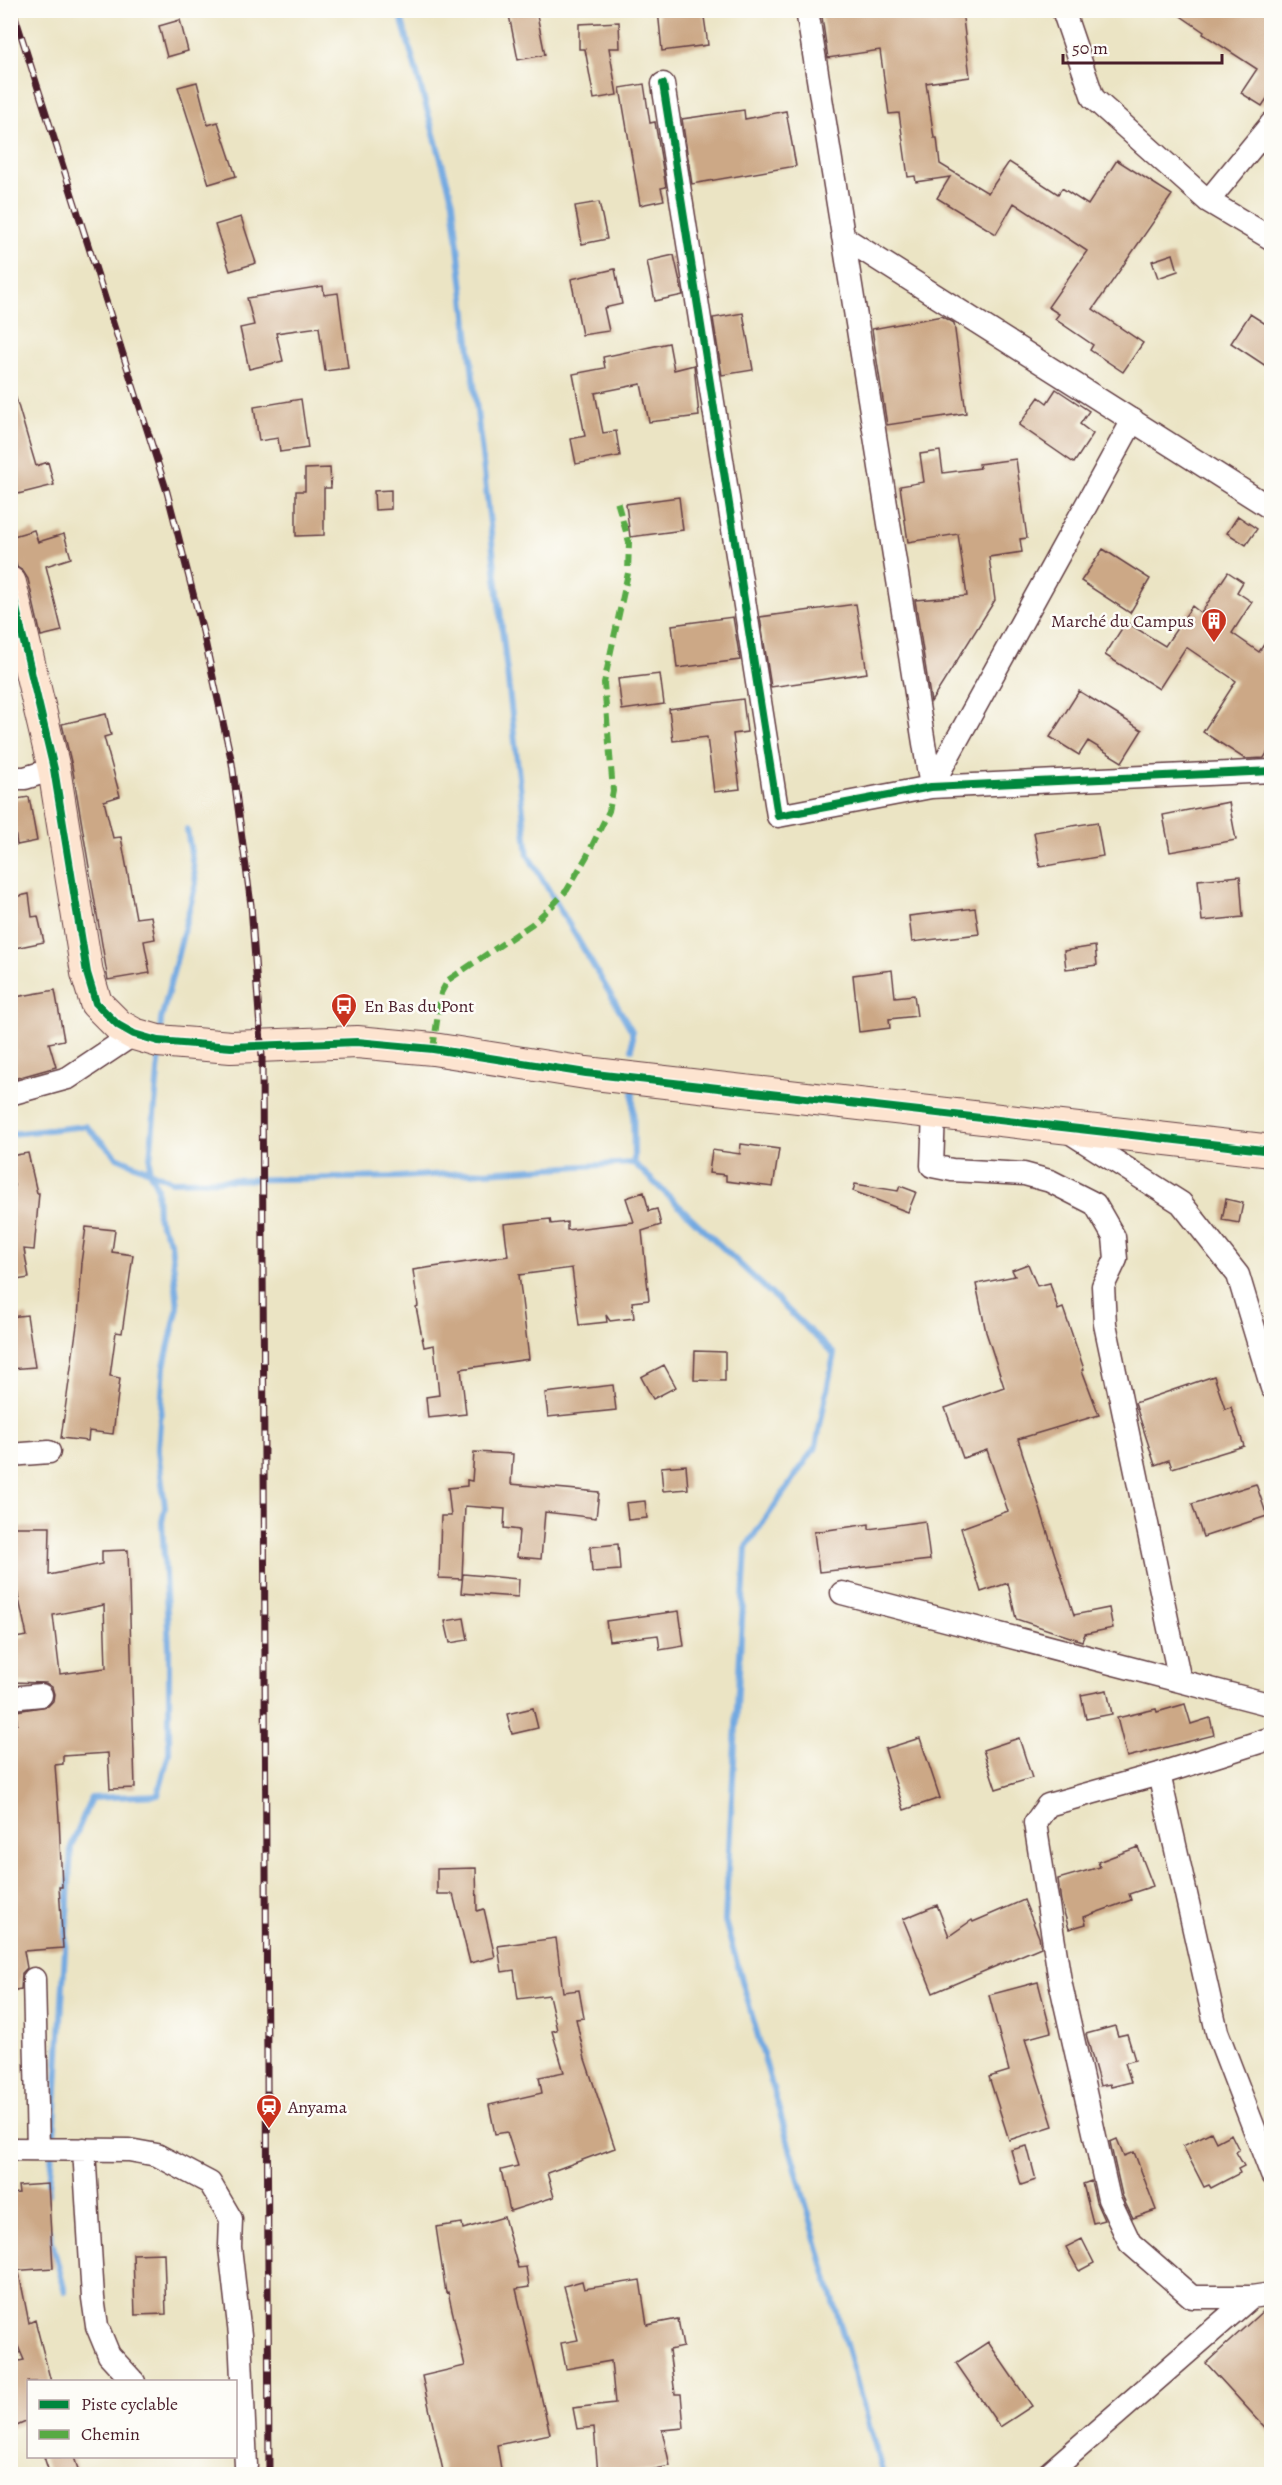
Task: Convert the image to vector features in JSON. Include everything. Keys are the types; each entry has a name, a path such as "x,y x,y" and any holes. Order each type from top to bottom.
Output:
{"street":[{"path":"807,10 931,787"},
{"path":"1063,10 1093,98 1208,201 1272,239"},
{"path":"663,84 778,816 931,787 1272,771"},
{"path":"1208,201 1272,123"},
{"path":"843,237 1272,509"},
{"path":"931,787 1133,420"},
{"path":"10,584 25,778 96,1003 118,1025 134,1034 158,1041 203,1046 357,1042 433,1049 586,1073 934,1112 1065,1130 1272,1151"},
{"path":"10,1094 68,1078 134,1034"},
{"path":"934,1112 932,1166 952,1170 1024,1174 1050,1181 1095,1204 1113,1237 1116,1259 1103,1287 1105,1324 1180,1681"},
{"path":"1065,1130 1181,1203 1238,1275 1272,1388"},
{"path":"10,1455 49,1452"},
{"path":"842,1593 1272,1705"},
{"path":"10,1698 40,1695"},
{"path":"1261,2295 1192,2297 1130,2243 1109,2199 1060,1981 1035,1823 1048,1805 1159,1774 1272,1738"},
{"path":"1159,1774 1217,2032 1272,2175"},
{"path":"34,1979 38,2149"},
{"path":"10,2149 129,2150 157,2155 210,2183 231,2219 230,2247 240,2324 246,2466 234,2458"},
{"path":"84,2149 93,2298 97,2325 109,2355 132,2380"},
{"path":"1048,2475 1261,2295"}],"building":[{"path":"508,10 536,10 545,55 518,60"},
{"path":"658,10 703,10 708,45 662,51"},
{"path":"821,10 962,10 970,77 926,83 940,164 988,193 1009,162 1058,194 1062,188 1088,205 1117,160 1172,195 1093,309 1143,343 1123,372 1090,350 1093,345 1055,319 1059,314 1048,307 1087,251 1014,203 996,234 937,198 950,177 916,182 915,176 908,177 899,113 889,114 880,50 828,58"},
{"path":"1172,10 1272,10 1272,91 1262,106 1241,93 1257,69 1203,34 1204,32"},
{"path":"180,20 188,51 167,57 159,26"},
{"path":"619,22 620,48 609,48 617,95 594,99 585,49 579,49 579,24"},
{"path":"197,82 208,125 218,122 236,176 209,184 178,87"},
{"path":"644,84 650,123 655,122 666,187 661,188 664,200 640,205 620,88"},
{"path":"744,110 745,119 786,111 796,166 692,184 682,119"},
{"path":"599,202 607,239 582,244 575,206"},
{"path":"241,217 256,263 230,271 215,225"},
{"path":"1173,254 1178,271 1158,278 1152,261"},
{"path":"674,255 683,295 655,301 647,261"},
{"path":"615,269 622,304 604,308 609,331 582,335 571,279"},
{"path":"323,286 324,295 338,293 348,368 325,371 319,327 276,333 283,361 249,369 240,328 254,325 247,298"},
{"path":"743,313 753,370 722,375 713,318"},
{"path":"1250,314 1272,328 1272,370 1231,343"},
{"path":"942,316 954,323 966,413 887,425 872,329"},
{"path":"669,343 674,370 694,365 699,416 649,422 641,384 595,393 603,433 616,431 620,456 576,464 571,439 585,436 573,374 605,368 603,357"},
{"path":"1056,389 1089,411 1080,424 1093,434 1074,463 1019,425 1039,397 1047,403"},
{"path":"10,395 15,395 36,466 48,462 54,485 10,496"},
{"path":"301,399 308,448 280,452 278,438 259,441 254,407"},
{"path":"940,451 943,473 980,468 979,464 1016,459 1027,538 1020,539 1022,552 989,557 995,600 931,702 915,600 967,596 958,534 908,542 900,486 924,482 920,454"},
{"path":"330,468 331,488 324,488 324,535 296,536 296,491 305,491 305,469"},
{"path":"391,490 391,509 375,510 374,491"},
{"path":"679,497 683,530 630,537 626,504"},
{"path":"1238,516 1257,529 1246,545 1227,533"},
{"path":"34,530 38,542 64,534 71,558 46,566 62,631 41,636 28,579 17,567 10,544 10,537"},
{"path":"1103,549 1150,579 1130,613 1081,581"},
{"path":"1228,572 1243,582 1237,592 1252,602 1232,633 1259,652 1272,632 1272,745 1264,758 1245,759 1203,732 1236,681 1186,647 1159,689 1105,655 1126,622 1165,646 1192,606 1201,613"},
{"path":"856,604 867,673 771,687 760,617"},
{"path":"733,617 740,660 677,668 672,625"},
{"path":"660,674 664,704 622,710 618,679"},
{"path":"1079,691 1142,730 1122,762 1088,741 1079,755 1050,737"},
{"path":"743,699 747,732 733,734 740,789 714,792 707,737 673,741 669,709"},
{"path":"106,714 111,735 104,737 120,796 104,801 113,838 121,837 136,918 151,916 155,939 144,941 150,973 108,980 72,766 62,724"},
{"path":"29,797 37,841 17,845 10,800"},
{"path":"1229,802 1236,840 1170,852 1163,815"},
{"path":"1097,822 1103,856 1040,867 1034,832"},
{"path":"1240,876 1243,917 1202,921 1198,880"},
{"path":"29,894 32,917 38,916 44,942 10,949 10,898"},
{"path":"975,908 979,934 912,942 909,916"},
{"path":"1095,946 1097,965 1066,969 1064,951"},
{"path":"892,970 895,997 914,995 917,1016 889,1019 890,1028 859,1032 853,975"},
{"path":"55,990 64,1040 49,1043 56,1067 10,1080 10,998"},
{"path":"741,1144 779,1149 773,1187 726,1181 726,1175 709,1173 712,1150 740,1154"},
{"path":"28,1153 37,1193 39,1193 34,1250 24,1249 29,1278 10,1281 10,1225 14,1185 10,1186 10,1156"},
{"path":"855,1184 898,1191 900,1186 916,1192 908,1212 853,1191"},
{"path":"644,1192 649,1211 657,1209 661,1225 642,1231 649,1300 632,1302 634,1318 610,1321 606,1315 607,1322 579,1325 572,1268 519,1275 529,1359 461,1369 466,1414 428,1418 426,1397 439,1395 434,1345 424,1347 416,1307 418,1306 413,1270 508,1256 504,1224 550,1219 551,1224 567,1222 567,1230 634,1222 626,1198"},
{"path":"1226,1199 1243,1203 1239,1223 1222,1220"},
{"path":"86,1227 115,1230 112,1252 133,1255 122,1333 116,1332 110,1376 120,1378 113,1434 89,1431 88,1441 61,1438 78,1318 81,1263"},
{"path":"1028,1264 1037,1286 1050,1283 1058,1310 1063,1308 1099,1415 1018,1439 1074,1615 1109,1608 1113,1628 1085,1634 1082,1641 1016,1619 1008,1583 981,1592 961,1528 1008,1511 987,1450 963,1458 945,1408 1004,1387 986,1332 976,1284 1015,1276 1012,1270"},
{"path":"27,1315 35,1367 10,1369 10,1317"},
{"path":"695,1351 725,1352 725,1381 694,1380"},
{"path":"664,1365 676,1387 653,1399 641,1377"},
{"path":"1214,1376 1225,1409 1231,1407 1244,1446 1172,1468 1169,1460 1155,1465 1135,1403"},
{"path":"613,1385 616,1410 548,1417 545,1393"},
{"path":"474,1452 513,1454 511,1484 599,1492 596,1518 545,1512 541,1559 517,1557 519,1530 504,1528 505,1509 465,1506 462,1579 439,1578 441,1516 451,1516 448,1488 467,1486 467,1480 472,1481"},
{"path":"686,1465 688,1489 663,1491 661,1467"},
{"path":"1256,1484 1267,1516 1203,1537 1192,1504"},
{"path":"645,1501 647,1518 628,1520 626,1503"},
{"path":"925,1521 930,1560 819,1572 814,1532 869,1524 869,1529"},
{"path":"13,1527 50,1527 49,1575 102,1564 102,1551 128,1550 135,1788 110,1789 108,1753 63,1756 63,1764 55,1765 63,1948 24,1951 27,1968 22,1973 21,1989 10,1991 10,1725 17,1724 16,1711 48,1706 53,1701 54,1694 52,1687 46,1683 10,1682 10,1639 27,1636 16,1586","holes":["104,1605 106,1668 60,1674 53,1615"]},
{"path":"618,1544 620,1570 592,1572 590,1547"},
{"path":"463,1574 519,1579 518,1597 461,1593"},
{"path":"679,1611 684,1646 660,1650 658,1635 609,1641 606,1621"},
{"path":"464,1618 468,1640 450,1643 445,1621"},
{"path":"1107,1690 1112,1714 1086,1719 1081,1695"},
{"path":"1185,1704 1191,1724 1210,1718 1214,1735 1127,1757 1117,1718 1156,1709 1157,1712"},
{"path":"533,1708 538,1728 512,1734 507,1714"},
{"path":"920,1738 940,1798 904,1810 885,1749"},
{"path":"1019,1738 1032,1778 996,1789 983,1750"},
{"path":"1138,1847 1153,1886 1129,1894 1131,1900 1084,1917 1086,1924 1069,1929 1061,1902 1058,1879 1100,1867 1098,1862"},
{"path":"476,1868 477,1911 484,1909 495,1957 470,1963 453,1894 437,1894 437,1869"},
{"path":"1024,1900 1041,1947 933,1993 903,1919 937,1905 949,1936 972,1920 973,1922"},
{"path":"556,1938 563,1992 579,1990 584,2018 576,2019 585,2059 615,2148 547,2173 554,2197 510,2211 501,2170 518,2166 507,2132 495,2134 489,2105 542,2093 539,2077 564,2072 552,2031 557,2030 549,1995 518,1999 514,1970 502,1972 498,1946"},
{"path":"1038,1982 1051,2032 1025,2039 1053,2126 1009,2140 989,2077 1009,2071 989,1995"},
{"path":"1115,2026 1118,2036 1127,2034 1135,2060 1125,2063 1131,2082 1111,2087 1110,2084 1100,2086 1086,2034"},
{"path":"1211,2132 1216,2142 1231,2134 1239,2150 1236,2152 1244,2166 1238,2169 1240,2173 1211,2188 1209,2185 1204,2187 1183,2146"},
{"path":"1117,2139 1124,2156 1134,2152 1156,2210 1133,2218 1122,2195 1110,2142"},
{"path":"1027,2146 1036,2180 1021,2185 1011,2150"},
{"path":"1091,2181 1096,2202 1104,2220 1093,2223 1083,2184"},
{"path":"48,2184 53,2268 10,2271 10,2194 19,2193 18,2186"},
{"path":"504,2217 518,2268 526,2267 529,2287 516,2289 550,2434 497,2445 502,2475 444,2475 422,2376 465,2366 448,2292 446,2293 436,2227 462,2223 463,2229"},
{"path":"1082,2239 1094,2263 1079,2271 1066,2247"},
{"path":"164,2253 166,2314 135,2315 133,2254"},
{"path":"19,2273 29,2323 35,2320 50,2380 27,2380 27,2421 10,2429 10,2363 24,2360 10,2328 10,2274"},
{"path":"640,2280 647,2325 678,2319 683,2347 669,2350 675,2394 681,2394 684,2428 662,2430 670,2466 651,2470 598,2474 594,2427 577,2429 573,2408 615,2403 611,2361 566,2369 561,2343 578,2340 564,2286 582,2281 584,2289"},
{"path":"1266,2308 1272,2308 1272,2435 1206,2363"},
{"path":"988,2342 1032,2406 1000,2427 956,2363"},
{"path":"44,2458 74,2458 80,2475 50,2475"}],"waterway":[{"path":"399,10 453,202 528,855 632,1031 632,1049"},
{"path":"160,1034 161,1020 196,883 187,829"},
{"path":"48,2194 55,2122 71,1847 91,1798 158,1795 169,1753 169,1647 162,1522 165,1507 158,1450 164,1366 178,1307 171,1243 158,1219 157,1187 149,1171 160,1050"},
{"path":"633,1092 634,1163 834,1354 816,1446 746,1547 725,1921 883,2474"},
{"path":"10,1134 86,1126 117,1157 172,1181 399,1177 634,1163"},
{"path":"49,2230 65,2292"}],"railway":[{"path":"13,10 167,492 203,632 232,763 251,905 262,1056 269,2474"}],"marked path":[{"path":"433,1049 441,993 448,980 532,924 552,906 567,890 609,811 613,791 604,683 628,573 629,542 616,498"}],"cycle path":[{"path":"663,84 778,816 931,787 1272,771"},
{"path":"10,583 54,769 87,973 96,1003 118,1025 134,1034 158,1041 231,1047 357,1042 433,1049 586,1073 1272,1151"}],"place":[{"name":"Marché du Campus","path":"1214,644"},
{"name":"En Bas du Pont","path":"344,1029"},
{"name":"Anyama","path":"269,2130"}]}
